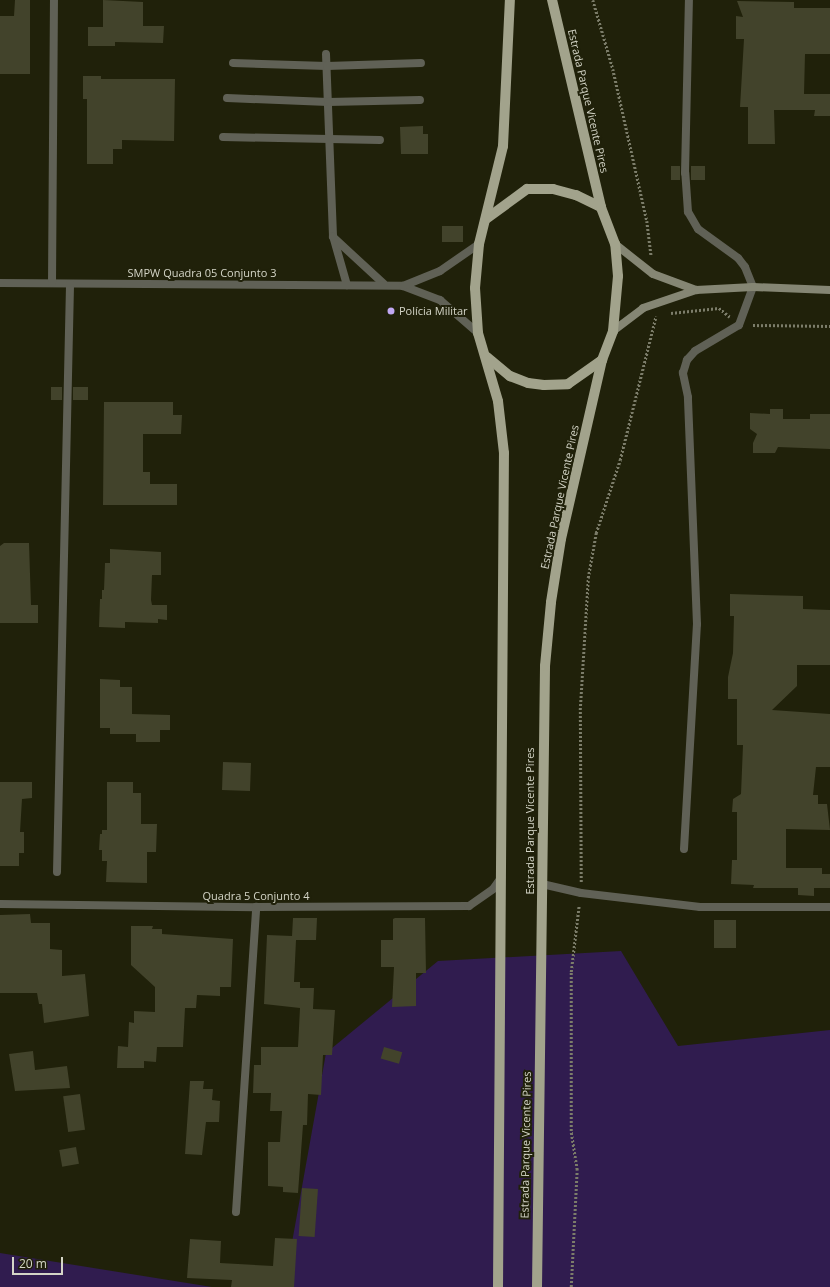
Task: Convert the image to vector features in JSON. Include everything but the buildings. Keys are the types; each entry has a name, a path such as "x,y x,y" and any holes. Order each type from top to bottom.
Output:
{"main road":[{"path":"498,1287 504,453 498,401 487,357 478,332 476,288 480,244 502,146 510,0"},
{"name":"Estrada Parque Vicente Pires","path":"537,1287 543,705 551,602 561,539 602,360 613,331 618,276 615,244 601,207 552,0"},
{"path":"486,219 527,189 553,189 576,195 601,207"},
{"path":"487,357 510,376 528,383 550,385 568,384 602,360"}],"street":[{"path":"52,284 54,0"},
{"path":"684,849 698,624 688,397 683,373 687,360 695,351 739,325 753,287 745,267 738,258 698,229 688,212 685,173 689,0"},
{"path":"326,54 333,236 347,285"},
{"path":"233,63 327,66 421,63"},
{"path":"227,98 328,102 420,100"},
{"path":"223,137 380,140"},
{"path":"333,236 384,284"},
{"path":"403,286 440,272 480,244"},
{"path":"615,244 653,274 696,290"},
{"name":"SMPW Quadra 05 Conjunto 3","path":"0,283 384,284 403,286"},
{"path":"57,872 70,284"},
{"path":"403,286 440,300 478,332"},
{"path":"613,331 643,308 696,290 753,287 830,290"},
{"name":"Quadra 5 Conjunto 4","path":"0,904 256,907 469,906 493,889 501,878"},
{"path":"542,884 581,893 700,906 830,907"},
{"path":"236,1212 256,907"}],"path":[{"path":"593,0 613,69 647,221 653,274"},
{"path":"571,1287 577,1170 570,1131 571,972 581,893 580,710 588,578 596,533 620,460 658,302"}],"shaded area":[{"path":"621,951 678,1046 830,1030 830,1287 284,1287 326,1053 438,961"},
{"path":"0,1253 212,1287 0,1287"}],"place":[{"name":"Polícia Militar","path":"391,311"}]}
